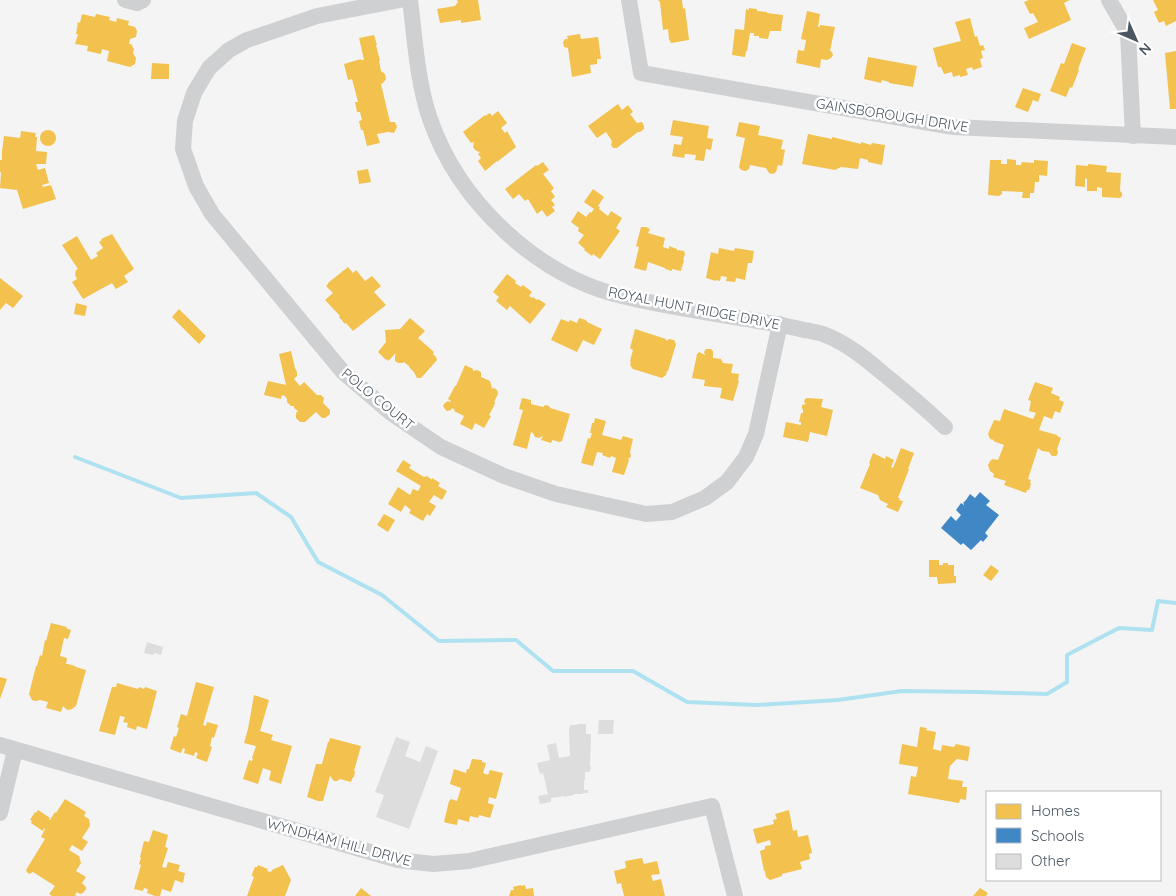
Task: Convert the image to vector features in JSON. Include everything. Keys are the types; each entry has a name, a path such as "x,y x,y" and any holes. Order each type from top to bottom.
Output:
{"street":[{"path":"125,0 137,3 143,0"},
{"name":"POLO COURT","path":"400,0 317,16 247,40 229,50 209,68 194,94 185,121 184,150 196,186 212,214 344,372 391,413 441,447 504,476 556,494 646,514 672,512 706,498 727,482 746,457 756,434 780,324"},
{"name":"ROYAL HUNT RIDGE DRIVE","path":"410,0 420,80 430,118 440,144 460,178 482,208 504,230 540,260 571,278 625,297 673,307 780,324 822,334 857,351 946,427"},
{"name":"GAINSBOROUGH DRIVE","path":"629,0 641,73 953,127 1176,137"},
{"path":"1109,0 1128,33 1133,136"},
{"path":"0,813 8,747"},
{"name":"WYNDHAM HILL DRIVE","path":"8,747 398,860 433,864 469,861 712,806 735,896"}],"building: Homes":[{"path":"457,0 478,0 481,20 461,23 461,20 440,23 437,9 455,6 458,3"},
{"path":"658,0 682,0 683,9 685,8 689,40 671,43 668,29 663,30 660,2"},
{"path":"1029,0 1070,0 1064,3 1071,20 1029,39 1024,28 1038,22 1033,13 1030,14 1024,2"},
{"path":"1153,0 1176,0 1176,21 1166,26 1164,21 1159,23 1154,12 1158,10"},
{"path":"749,8 783,15 781,31 770,31 768,39 759,38 759,36 754,36 754,33 750,33 745,57 732,55 735,29 744,30 746,9 749,10"},
{"path":"807,11 820,14 818,27 820,25 835,27 830,51 833,55 827,60 821,59 820,68 796,63 798,50 804,51 806,40 801,39"},
{"path":"82,14 95,17 96,14 110,17 109,20 116,22 117,18 129,21 128,25 135,27 137,31 136,37 130,39 129,44 134,49 135,64 130,67 107,61 109,51 102,49 101,54 87,51 88,46 75,44 78,34 76,34 78,22 80,23"},
{"path":"970,18 975,37 977,36 980,46 983,45 985,50 981,51 983,58 980,59 982,67 973,70 972,67 966,69 968,75 960,77 960,75 953,77 952,72 944,74 941,67 938,67 933,48 961,41 955,22"},
{"path":"580,34 581,39 598,37 601,59 597,59 597,64 590,65 591,73 572,77 568,48 564,47 563,42 565,39 568,39 567,36"},
{"path":"374,35 381,71 385,74 386,79 381,84 390,122 395,122 397,127 394,133 377,134 380,143 367,146 363,130 361,130 359,121 362,120 360,112 357,112 355,102 358,102 352,79 348,80 344,64 361,59 364,60 359,38"},
{"path":"1072,43 1086,48 1072,88 1070,87 1066,97 1050,91 1061,63 1064,64"},
{"path":"1176,51 1176,109 1170,109 1165,53"},
{"path":"868,57 917,66 913,87 882,80 881,83 864,79"},
{"path":"152,63 169,64 169,79 151,79"},
{"path":"1023,88 1041,94 1038,102 1033,100 1028,112 1015,107"},
{"path":"618,104 622,110 628,105 633,112 630,114 637,123 642,122 644,129 617,148 613,148 611,145 612,141 606,132 597,138 588,126"},
{"path":"498,111 507,123 501,128 505,133 507,131 516,147 485,171 478,161 481,158 478,154 481,151 475,150 473,147 474,142 471,143 463,132 485,115 490,113 492,116"},
{"path":"673,120 709,126 707,138 713,139 711,150 706,149 704,161 695,160 696,155 685,154 684,158 672,156 674,144 681,145 683,137 670,135"},
{"path":"739,122 760,126 758,135 783,140 781,149 785,150 782,166 778,165 776,172 773,174 769,173 766,168 750,165 746,171 741,170 739,167 745,138 736,136"},
{"path":"45,130 51,130 56,135 54,144 45,146 40,141 40,135"},
{"path":"21,131 36,133 36,151 47,152 46,164 36,164 38,170 45,168 49,183 42,185 43,187 51,185 56,199 23,209 17,190 0,188 0,160 2,160 4,136 20,138"},
{"path":"808,134 832,139 832,137 861,144 861,142 871,145 872,143 885,145 882,165 860,158 858,169 841,167 835,170 802,164"},
{"path":"1007,159 1016,160 1016,165 1021,165 1022,162 1034,163 1034,160 1048,161 1047,176 1039,175 1039,182 1035,182 1034,193 1030,193 1030,198 1022,198 1023,192 1002,191 1002,194 999,196 988,195 990,160 1001,160 1001,164 1007,164"},
{"path":"543,162 549,170 543,174 554,188 551,191 555,197 551,200 555,205 552,207 555,211 547,217 542,210 537,214 528,199 525,201 519,194 513,199 505,189 536,165"},
{"path":"1088,164 1107,166 1106,172 1121,173 1120,191 1122,196 1120,198 1102,197 1102,188 1097,187 1097,191 1087,191 1087,179 1085,178 1085,187 1075,186 1076,165 1088,166"},
{"path":"368,169 371,182 359,184 357,171"},
{"path":"593,189 604,197 598,206 600,207 599,209 608,216 611,211 622,218 616,228 620,231 600,259 593,254 592,256 578,243 584,235 571,222 578,211 586,217 594,209 584,202"},
{"path":"641,227 650,229 648,233 665,238 663,247 669,249 669,246 677,249 677,251 684,251 681,271 672,269 672,271 648,262 646,271 634,268 639,247 636,246"},
{"path":"112,234 134,269 124,276 128,282 116,289 112,283 83,299 72,282 77,279 75,275 78,269 62,245 77,236 91,260 98,256 96,253 103,248 99,242 101,239"},
{"path":"719,248 734,251 735,248 754,251 752,263 748,263 745,280 736,278 735,282 726,281 727,277 721,276 720,281 706,278 711,252 718,254"},
{"path":"348,267 353,273 356,270 365,281 372,276 381,286 374,292 386,305 353,331 325,300 333,293 326,286 328,283"},
{"path":"507,274 516,281 515,283 521,287 523,285 532,292 529,296 546,304 530,324 510,306 507,310 496,301 499,297 493,292"},
{"path":"0,278 23,296 13,308 6,303 0,310"},
{"path":"76,303 87,306 85,316 74,314"},
{"path":"179,309 206,336 199,344 172,317"},
{"path":"410,318 425,331 418,338 434,352 433,354 437,360 421,378 417,378 410,367 404,362 398,363 395,361 396,354 388,361 378,352 386,342 385,330 400,329"},
{"path":"579,318 602,329 594,345 583,340 577,352 551,340 561,319 577,323"},
{"path":"635,329 666,339 666,341 669,339 674,340 676,344 668,371 662,378 633,369 630,365 633,350 630,348"},
{"path":"706,349 713,351 713,358 721,359 723,363 733,364 731,373 739,374 739,381 733,401 720,398 722,388 704,386 705,380 692,378 697,354 699,352 705,355"},
{"path":"291,351 297,372 297,376 294,379 300,386 304,382 317,395 321,395 324,398 323,403 330,410 330,414 325,418 322,418 316,412 305,422 300,422 296,418 298,411 287,402 285,396 282,395 281,399 264,395 268,381 286,385 279,354"},
{"path":"465,365 473,369 473,371 481,372 481,377 490,381 491,389 497,390 498,394 489,415 491,416 484,428 475,423 472,430 460,424 464,416 452,408 447,411 443,406 448,401 451,401 448,399"},
{"path":"1035,382 1053,388 1051,393 1060,397 1059,400 1064,402 1060,413 1055,411 1052,419 1044,416 1039,430 1061,438 1057,449 1058,453 1056,456 1052,456 1049,452 1038,448 1028,479 1031,480 1031,484 1026,493 1004,485 1006,481 993,477 994,474 990,471 988,465 993,459 998,460 1004,445 990,439 988,434 994,420 1000,421 1004,409 1033,419 1036,413 1029,411 1031,401 1028,400"},
{"path":"522,398 531,400 531,404 543,407 545,405 549,406 550,408 570,414 562,441 559,442 553,439 551,443 541,440 543,436 535,437 531,432 527,449 513,445 523,410 519,409"},
{"path":"807,398 823,399 821,407 833,410 827,436 810,432 808,442 783,437 786,422 801,425 801,422 799,422 801,413 803,413 802,405 806,404 804,402"},
{"path":"595,418 606,421 602,435 621,440 623,436 633,439 631,456 628,458 624,475 612,472 616,458 602,455 603,453 597,452 593,466 581,463 588,438 590,439 592,433 590,433"},
{"path":"901,448 914,453 898,498 903,501 898,512 886,507 888,504 880,500 878,495 860,488 873,453 885,459 886,456 894,460 891,467 893,468"},
{"path":"403,460 411,465 409,468 424,477 427,476 431,481 432,478 440,483 438,486 447,491 442,500 434,495 429,502 436,506 430,516 427,514 423,521 409,513 411,510 405,505 401,512 388,504 398,487 410,495 413,489 418,491 421,486 396,471"},
{"path":"384,514 395,520 388,532 377,525"},
{"path":"929,560 939,560 939,565 948,563 948,565 954,565 956,583 938,584 937,577 929,577"},
{"path":"991,565 999,571 991,581 983,575"},
{"path":"51,623 67,627 71,630 68,639 64,638 60,656 67,658 66,664 86,670 76,706 68,710 63,706 61,712 46,708 48,702 32,700 29,694 36,666 40,655 42,656"},
{"path":"0,677 7,679 0,699"},
{"path":"196,682 214,687 203,725 206,726 207,722 218,725 214,738 212,737 210,746 212,747 207,762 196,758 198,753 195,752 194,756 184,753 185,749 183,748 181,753 170,749 179,728 177,727 181,714 187,716"},
{"path":"117,683 138,689 139,687 144,689 145,687 157,691 147,729 137,726 136,730 127,727 128,723 123,722 125,717 120,716 115,735 99,731 112,687 116,687"},
{"path":"254,695 269,700 260,731 273,735 271,740 292,746 281,784 269,780 271,771 263,768 258,784 243,779 249,760 252,761 253,759 256,746 244,743"},
{"path":"920,727 936,732 933,749 941,751 942,745 954,747 956,744 970,747 968,761 957,759 950,766 948,779 963,781 962,787 967,787 966,800 960,799 959,803 908,794 911,776 916,777 918,767 899,764 902,744 917,747"},
{"path":"330,738 361,746 354,777 351,782 340,779 334,781 330,776 323,801 318,801 307,797 316,764 322,764"},
{"path":"472,759 482,760 482,762 486,763 483,773 488,775 490,770 503,773 496,799 489,797 488,803 494,805 490,818 479,815 478,818 470,816 469,822 458,819 457,825 444,822 449,801 451,799 457,801 461,788 450,784 454,769 466,773"},
{"path":"65,799 86,812 84,816 89,819 90,826 82,838 88,842 82,851 72,845 69,850 79,856 81,863 76,871 86,877 82,883 86,889 80,894 77,892 75,895 77,896 52,896 49,894 55,886 33,872 29,874 26,870 45,839 41,837 45,829 43,831 31,823 32,821 30,820 38,810 50,818 50,820"},
{"path":"789,810 793,831 797,830 798,837 808,835 812,853 809,854 810,859 800,862 802,869 782,874 782,876 770,880 766,877 760,851 765,849 765,846 771,845 770,840 757,844 753,829 774,824 773,820 777,819 775,814"},
{"path":"153,830 168,835 165,847 168,848 162,867 166,868 168,862 180,865 178,871 185,873 183,883 175,880 171,892 162,889 160,896 147,893 148,889 144,888 143,891 134,889 141,865 139,864 144,841 149,842"},
{"path":"642,858 644,864 657,861 660,874 651,875 653,881 661,879 665,896 624,896 621,883 617,884 614,871 626,868 625,861"},
{"path":"258,865 271,872 283,865 291,880 285,896 247,896 254,877 252,874"},
{"path":"525,885 526,889 533,888 534,896 509,896 511,890 514,890 513,887"},
{"path":"361,888 371,896 355,896"},
{"path":"980,888 988,893 986,896 973,896"}],"building: Schools":[{"path":"980,492 990,501 986,505 999,515 985,533 988,536 971,550 963,543 961,545 941,528 951,516 956,521 961,515 956,510 961,503 964,505 963,503 970,494 975,498"}],"building: Other":[{"path":"147,642 163,647 161,655 144,653"},
{"path":"599,720 614,720 613,734 598,734"},
{"path":"586,724 586,734 591,734 591,768 589,772 585,772 584,780 584,790 588,790 588,793 551,798 551,802 540,804 538,796 548,794 543,773 540,774 537,763 550,760 547,745 556,743 559,758 570,756 570,725"},
{"path":"396,737 410,742 405,756 420,762 426,746 438,751 409,829 376,817 384,795 375,792"}],"waterway":[{"path":"75,457 181,498 256,493 291,517 318,562 382,595 439,641 516,640 553,671 633,671 687,702 756,705 838,700 902,691 1047,694 1067,682 1067,655 1119,628 1152,630 1158,601 1176,603"}]}
